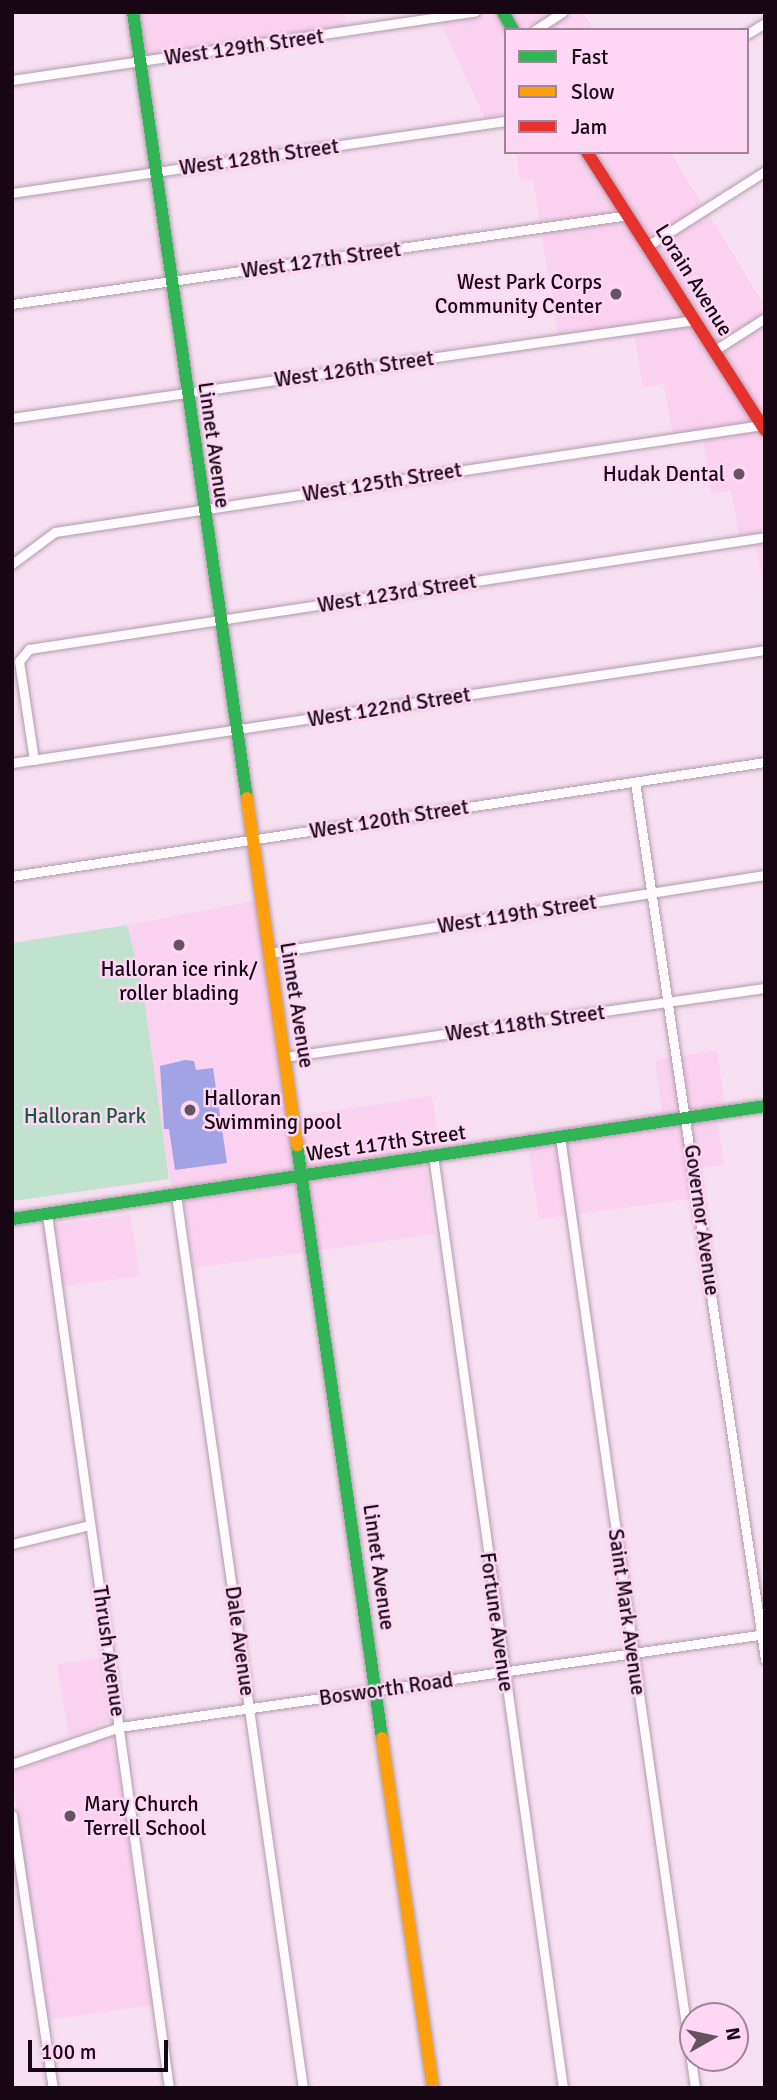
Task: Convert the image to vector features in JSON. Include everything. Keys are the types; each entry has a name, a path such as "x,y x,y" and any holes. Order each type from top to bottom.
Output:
{"street":[{"name":"Linnet Avenue","path":"133,12 433,2088"},
{"name":"West 129th Street","path":"12,80 475,12"},
{"path":"503,12 512,28"},
{"path":"538,28 563,12"},
{"path":"749,33 765,23"},
{"name":"West 128th Street","path":"12,193 504,121"},
{"name":"Lorain Avenue","path":"588,154 763,427"},
{"path":"649,245 765,171"},
{"name":"West 127th Street","path":"12,304 629,215"},
{"path":"715,349 765,318"},
{"name":"West 126th Street","path":"12,418 695,320"},
{"name":"West 125th Street","path":"12,564 55,532 763,427"},
{"name":"West 123rd Street","path":"34,760 19,661 29,649 765,537"},
{"name":"West 122nd Street","path":"12,763 765,650"},
{"name":"West 120th Street","path":"12,876 765,762"},
{"name":"Governor Avenue","path":"635,782 670,1003 765,1659"},
{"name":"West 119th Street","path":"269,953 765,875"},
{"name":"West 118th Street","path":"285,1057 765,988"},
{"name":"West 117th Street","path":"12,1219 765,1106"},
{"name":"Saint Mark Avenue","path":"560,1137 695,2088"},
{"name":"Fortune Avenue","path":"433,1155 563,2088"},
{"name":"Dale Avenue","path":"176,1195 303,2088"},
{"name":"Thrush Avenue","path":"47,1214 169,2088"},
{"path":"12,1544 90,1525"},
{"name":"Bosworth Road","path":"12,1764 120,1727 763,1634"},
{"path":"12,1815 53,2088"}],"shaded area":[{"path":"139,12 344,12 346,27 146,56"},
{"path":"414,12 583,12 593,28 504,28 504,125 489,127 439,19 415,22"},
{"path":"516,154 671,154 765,306 765,592 755,545 741,547 731,491 711,493 703,436 674,441 664,384 643,387 634,332 559,343 533,179 520,181"},
{"path":"265,899 298,1116 432,1096 442,1165 426,1168 435,1234 194,1268 182,1187 172,1188 127,925"},
{"path":"717,1050 727,1122 718,1124 724,1165 699,1168 704,1197 539,1219 526,1133 662,1112 655,1060"},
{"path":"130,1215 140,1276 51,1288 40,1226"},
{"path":"102,1658 112,1720 69,1736 57,1664"},
{"path":"113,1735 152,2005 46,2020 12,1772"}],"green space":[{"name":"Halloran Park","path":"127,925 142,984 169,1179 12,1201 12,943"}],"water":[{"name":"Halloran Swimming pool","path":"185,1060 194,1061 196,1070 213,1068 227,1163 175,1170 169,1129 164,1129 160,1066"}],"traffic: fast":[{"path":"133,12 247,798"},
{"path":"503,12 512,28"},
{"path":"12,1219 765,1106"},
{"path":"297,1145 382,1738"}],"traffic: slow":[{"path":"247,798 297,1145"},
{"path":"382,1738 433,2088"}],"traffic: jam":[{"path":"588,154 765,430"}],"place":[{"name":"West Park Corps Community Center","path":"616,294"},
{"name":"Hudak Dental","path":"739,474"},
{"name":"Halloran ice rink/ roller blading","path":"179,945"},
{"name":"Halloran Swimming pool","path":"190,1110"},
{"name":"Mary Church Terrell School","path":"70,1816"}]}
